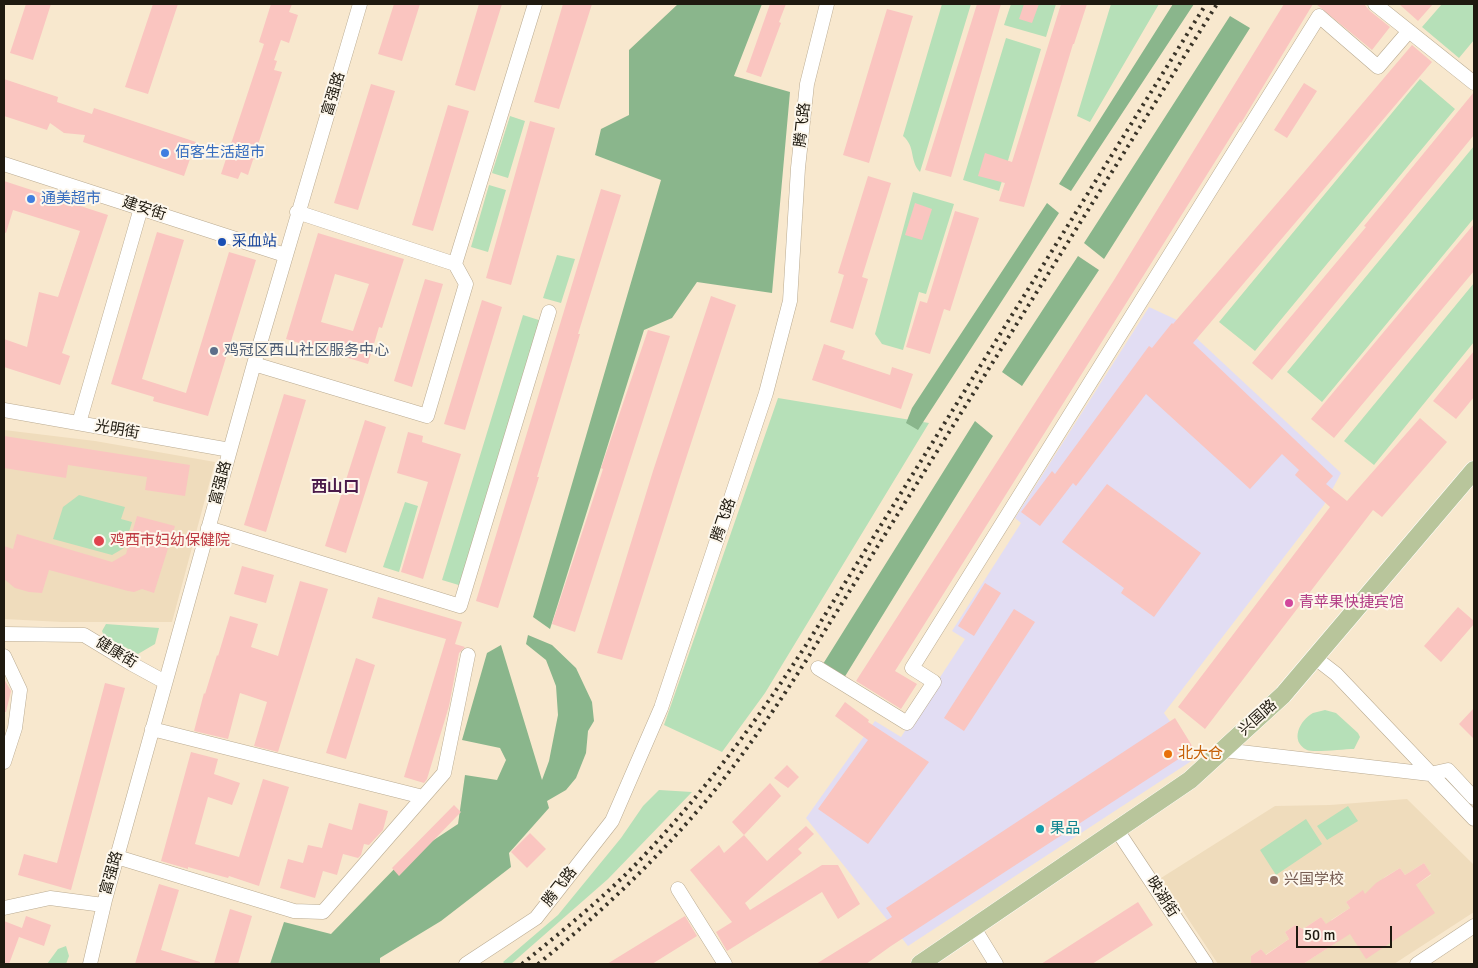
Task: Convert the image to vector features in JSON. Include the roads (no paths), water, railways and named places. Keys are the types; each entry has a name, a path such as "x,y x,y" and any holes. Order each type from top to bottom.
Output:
{"main road":[{"name":"兴国路","path":"920,964 1190,780 1283,695 1474,470"}],"street":[{"name":"富强路","path":"90,964 103,905 254,364 360,4"},
{"path":"455,264 535,4"},
{"name":"腾飞路","path":"466,964 536,918 612,821 662,708 766,393 790,301 798,168 807,84 827,4"},
{"path":"1375,4 1474,83"},
{"path":"818,668 907,723 934,682 912,668 1319,16 1378,67 1409,30"},
{"name":"建安街","path":"4,164 285,255"},
{"path":"79,423 141,208"},
{"path":"254,364 427,416 466,284 455,264 298,212"},
{"path":"208,528 460,606 549,312"},
{"name":"光明街","path":"4,410 230,450"},
{"name":"健康街","path":"4,634 84,634 165,682"},
{"path":"117,857 294,911 323,912 444,772 468,655"},
{"path":"4,656 20,690 15,728 4,762"},
{"path":"1314,657 1336,674 1474,819"},
{"path":"152,729 423,797"},
{"path":"1223,750 1430,774 1448,770 1474,798"},
{"name":"映湖街","path":"1117,830 1206,964"},
{"path":"678,889 725,964"},
{"path":"4,908 50,898 103,905"},
{"path":"1417,964 1474,926"},
{"path":"974,928 996,964"}],"railway":[{"path":"522,964 595,903 636,864 707,783 750,728 810,639 1206,4"},
{"path":"538,964 581,928 643,870 700,808 757,734 809,656 1217,4"}],"place":[{"name":"佰客生活超市","path":"165,153"},
{"name":"通美超市","path":"31,199"},
{"name":"采血站","path":"222,242"},
{"name":"鸡冠区西山社区服务中心","path":"214,351"},
{"name":"鸡西市妇幼保健院","path":"99,541"},
{"name":"青苹果快捷宾馆","path":"1289,603"},
{"name":"北大仓","path":"1168,754"},
{"name":"果品","path":"1040,829"},
{"name":"兴国学校","path":"1274,880"}],"district":[{"name":"西山口","path":"335,488"}]}
